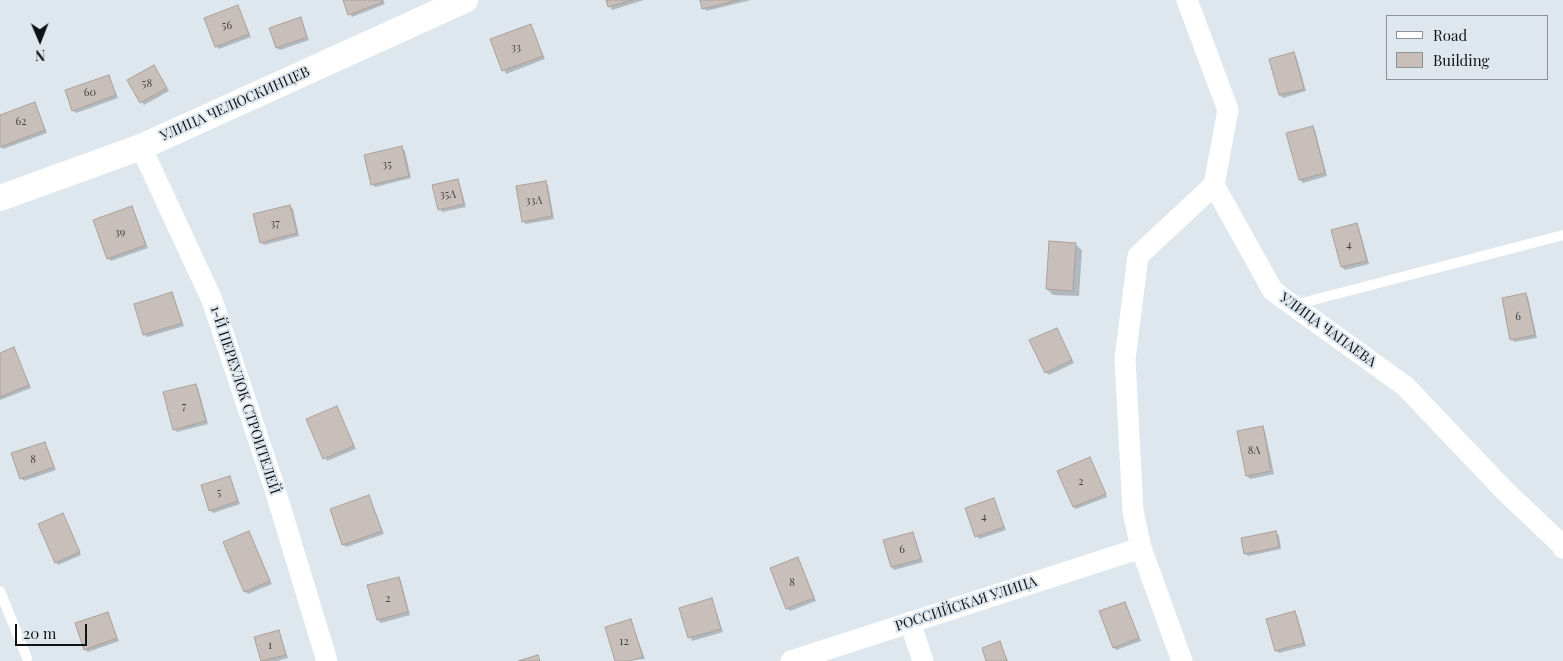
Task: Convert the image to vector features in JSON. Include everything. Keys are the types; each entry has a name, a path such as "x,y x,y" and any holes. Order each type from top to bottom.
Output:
{"street":[{"name":"УЛИЦА ЧЕЛЮСКИНЦЕВ","path":"0,198 141,147 465,0"},
{"path":"1182,661 1141,548 1132,512 1125,359 1138,256 1214,185 1228,110 1186,0"},
{"name":"1-Й ПЕРЕУЛОК СТРОИТЕЛЕЙ","path":"141,147 212,300 273,483 327,661"},
{"name":"УЛИЦА ЧАПАЕВА","path":"1214,185 1273,291 1405,386 1505,491 1562,544 1563,548"},
{"name":"РОССИЙСКАЯ УЛИЦА","path":"791,661 1141,548"},
{"path":"910,622 924,661"}],"lane":[{"path":"1294,305 1563,235"},
{"path":"0,591 27,658"}],"building":[{"path":"343,0 382,0 383,2 348,15"},
{"path":"606,0 633,0 608,7"},
{"path":"700,0 739,0 702,9"},
{"path":"238,5 249,34 215,47 204,18"},
{"path":"301,17 307,37 276,48 269,28"},
{"path":"531,24 543,56 502,71 490,39"},
{"path":"1294,52 1304,89 1279,95 1269,59"},
{"path":"154,65 167,88 140,103 127,80"},
{"path":"109,75 116,95 72,111 65,90"},
{"path":"35,102 45,130 0,147 0,115"},
{"path":"1313,126 1325,173 1299,180 1286,133"},
{"path":"402,146 409,176 371,185 364,155"},
{"path":"458,179 464,204 438,210 432,185"},
{"path":"546,181 552,216 522,222 516,186"},
{"path":"290,205 297,233 260,243 253,214"},
{"path":"132,206 146,245 107,259 93,220"},
{"path":"1357,223 1367,261 1341,267 1331,230"},
{"path":"1049,241 1076,243 1073,291 1046,289"},
{"path":"172,292 182,323 143,335 134,304"},
{"path":"1526,293 1535,335 1510,340 1502,298"},
{"path":"1057,328 1072,360 1045,373 1029,340"},
{"path":"14,347 29,385 0,397 0,353"},
{"path":"196,384 206,421 173,430 163,392"},
{"path":"337,406 354,446 323,459 306,419"},
{"path":"1263,426 1271,471 1246,476 1237,431"},
{"path":"45,442 54,467 20,479 11,453"},
{"path":"1090,457 1106,494 1073,507 1057,471"},
{"path":"230,476 238,501 209,511 201,485"},
{"path":"369,495 382,531 342,545 330,509"},
{"path":"994,498 1004,527 975,537 965,508"},
{"path":"63,513 80,552 55,563 38,524"},
{"path":"249,531 270,581 244,592 223,542"},
{"path":"1276,531 1279,547 1244,554 1241,538"},
{"path":"913,532 921,559 891,567 883,540"},
{"path":"798,557 814,598 786,609 770,568"},
{"path":"399,577 408,612 377,620 367,585"},
{"path":"712,598 721,629 688,638 679,608"},
{"path":"1125,602 1139,638 1113,648 1099,611"},
{"path":"1295,611 1304,643 1275,651 1266,619"},
{"path":"108,612 117,638 84,650 75,623"},
{"path":"631,619 643,657 629,661 615,661 605,627"},
{"path":"279,630 286,655 261,661 254,637"},
{"path":"1000,641 1007,661 986,661 982,648"},
{"path":"538,655 540,661 518,661"}]}
